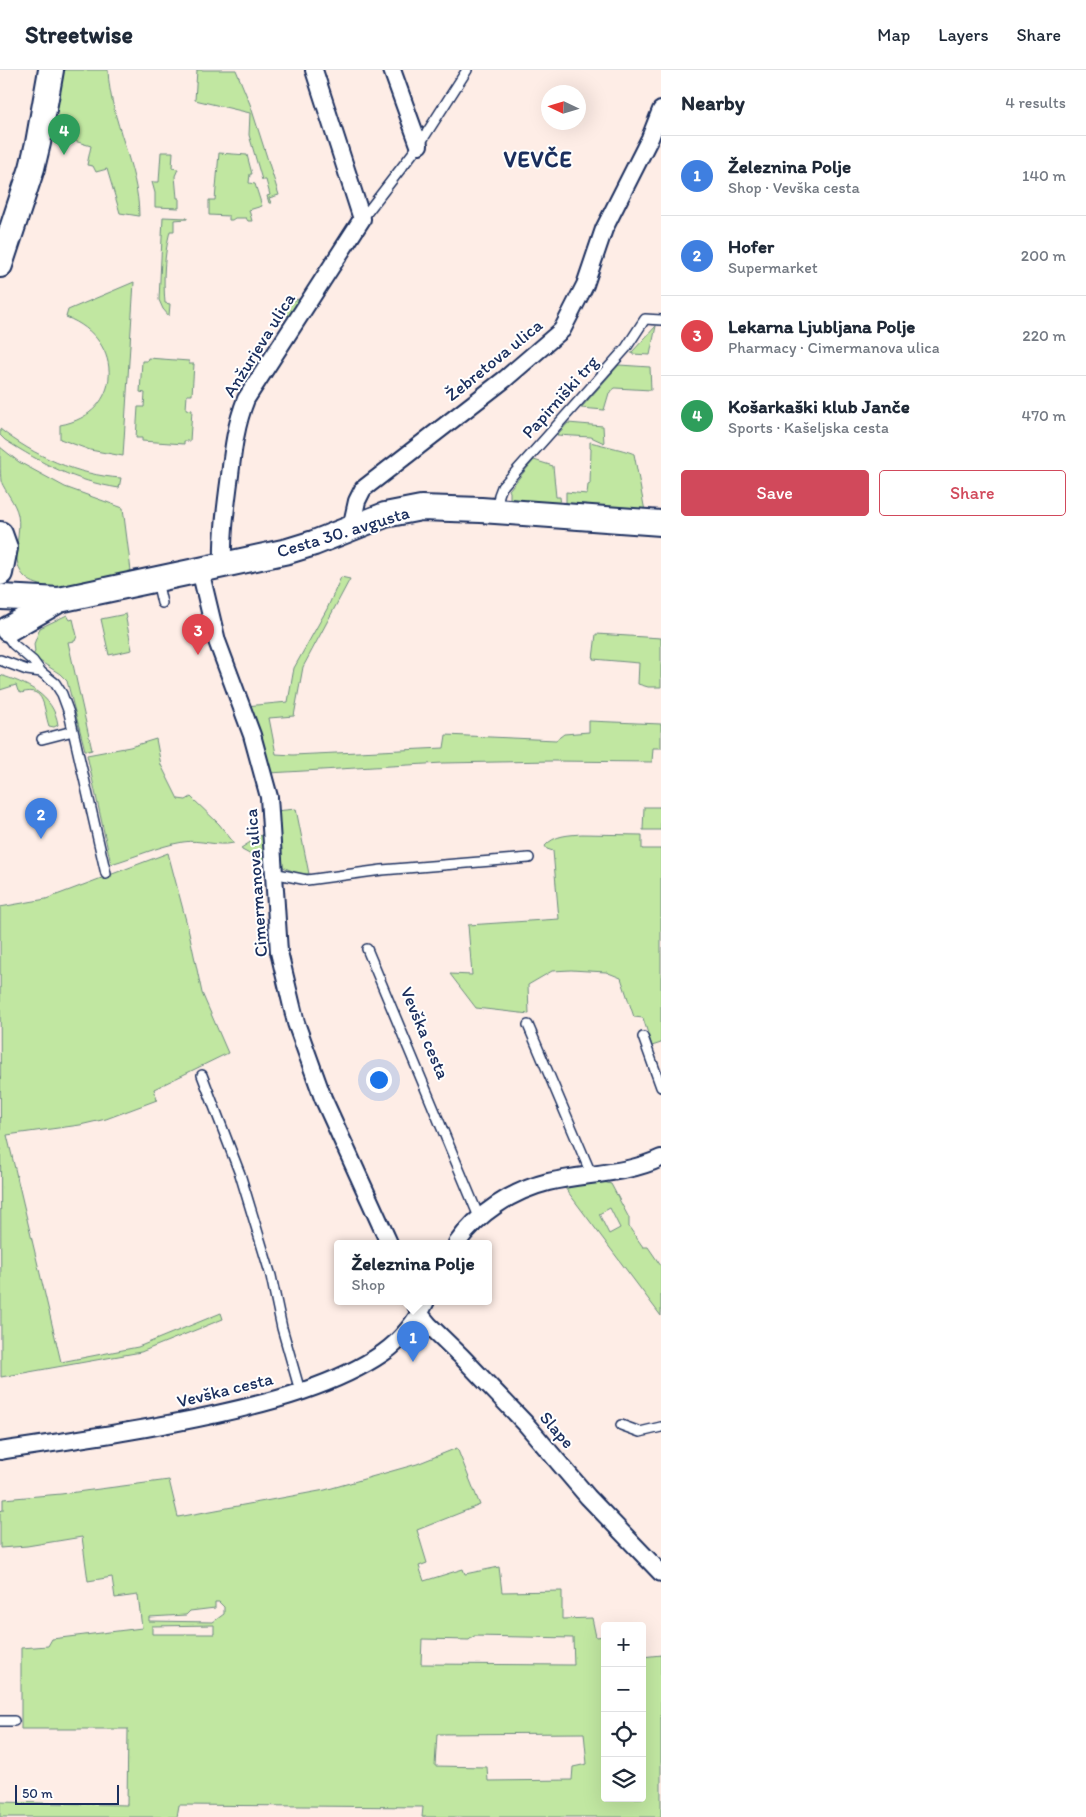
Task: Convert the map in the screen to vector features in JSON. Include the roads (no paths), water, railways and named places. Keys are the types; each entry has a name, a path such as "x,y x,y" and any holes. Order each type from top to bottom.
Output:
{"street":[{"path":"0,265 34,160 51,70"},
{"path":"314,70 362,220"},
{"path":"392,70 419,144"},
{"name":"Žebretova ulica","path":"351,528 357,500 363,489 505,378 562,330 585,285 604,229 650,138 661,110"},
{"name":"Anžurjeva ulica","path":"223,565 225,509 235,433 246,399 362,220"},
{"name":"Cesta 30. avgusta","path":"1,596 58,600 288,551 314,543 385,515 421,508 661,522"},
{"path":"0,524 0,529"},
{"path":"0,534 5,548 0,573"},
{"name":"Cimermanova ulica","path":"200,570 217,641 252,735 269,797 272,818 273,873 279,952 296,1023 327,1107 388,1240"},
{"path":"1,596 8,612 5,636"},
{"name":"Cesta 30. avgusta","path":"5,636 58,600"},
{"path":"460,1240 479,1217 497,1204 533,1187 548,1182 638,1167 661,1158"},
{"name":"Vevška cesta","path":"0,1450 165,1425 257,1405 300,1391 350,1372 384,1353 393,1346 420,1305"},
{"name":"Slape","path":"420,1305 429,1325 462,1356 525,1423 588,1497 661,1573"}],"lane":[{"name":"Anžurjeva ulica","path":"362,220 419,144 467,70"},
{"name":"Papirniški trg","path":"498,512 499,495 502,487 626,348 645,319 661,320"},
{"path":"157,579 162,603"},
{"path":"5,636 33,661 41,672 55,683 60,690 73,731 106,874"},
{"path":"0,660 27,670 41,672"},
{"path":"42,739 73,731"},
{"path":"273,873 307,880 382,870 528,858"},
{"name":"Vevška cesta","path":"367,949 479,1217"},
{"path":"528,1026 592,1176"},
{"path":"643,1037 661,1087"},
{"path":"202,1075 240,1174 271,1276 282,1328 300,1391"},
{"path":"621,1425 640,1432 661,1427"},
{"path":"0,1721 14,1721"}],"place":[{"name":"Košarkaški klub Janče","path":"64,155"},
{"name":"Lekarna Ljubljana Polje","path":"198,655"},
{"name":"Hofer","path":"41,839"},
{"name":"Železnina Polje","path":"413,1362"}],"district":[{"name":"VEVČE","path":"538,159"}]}
